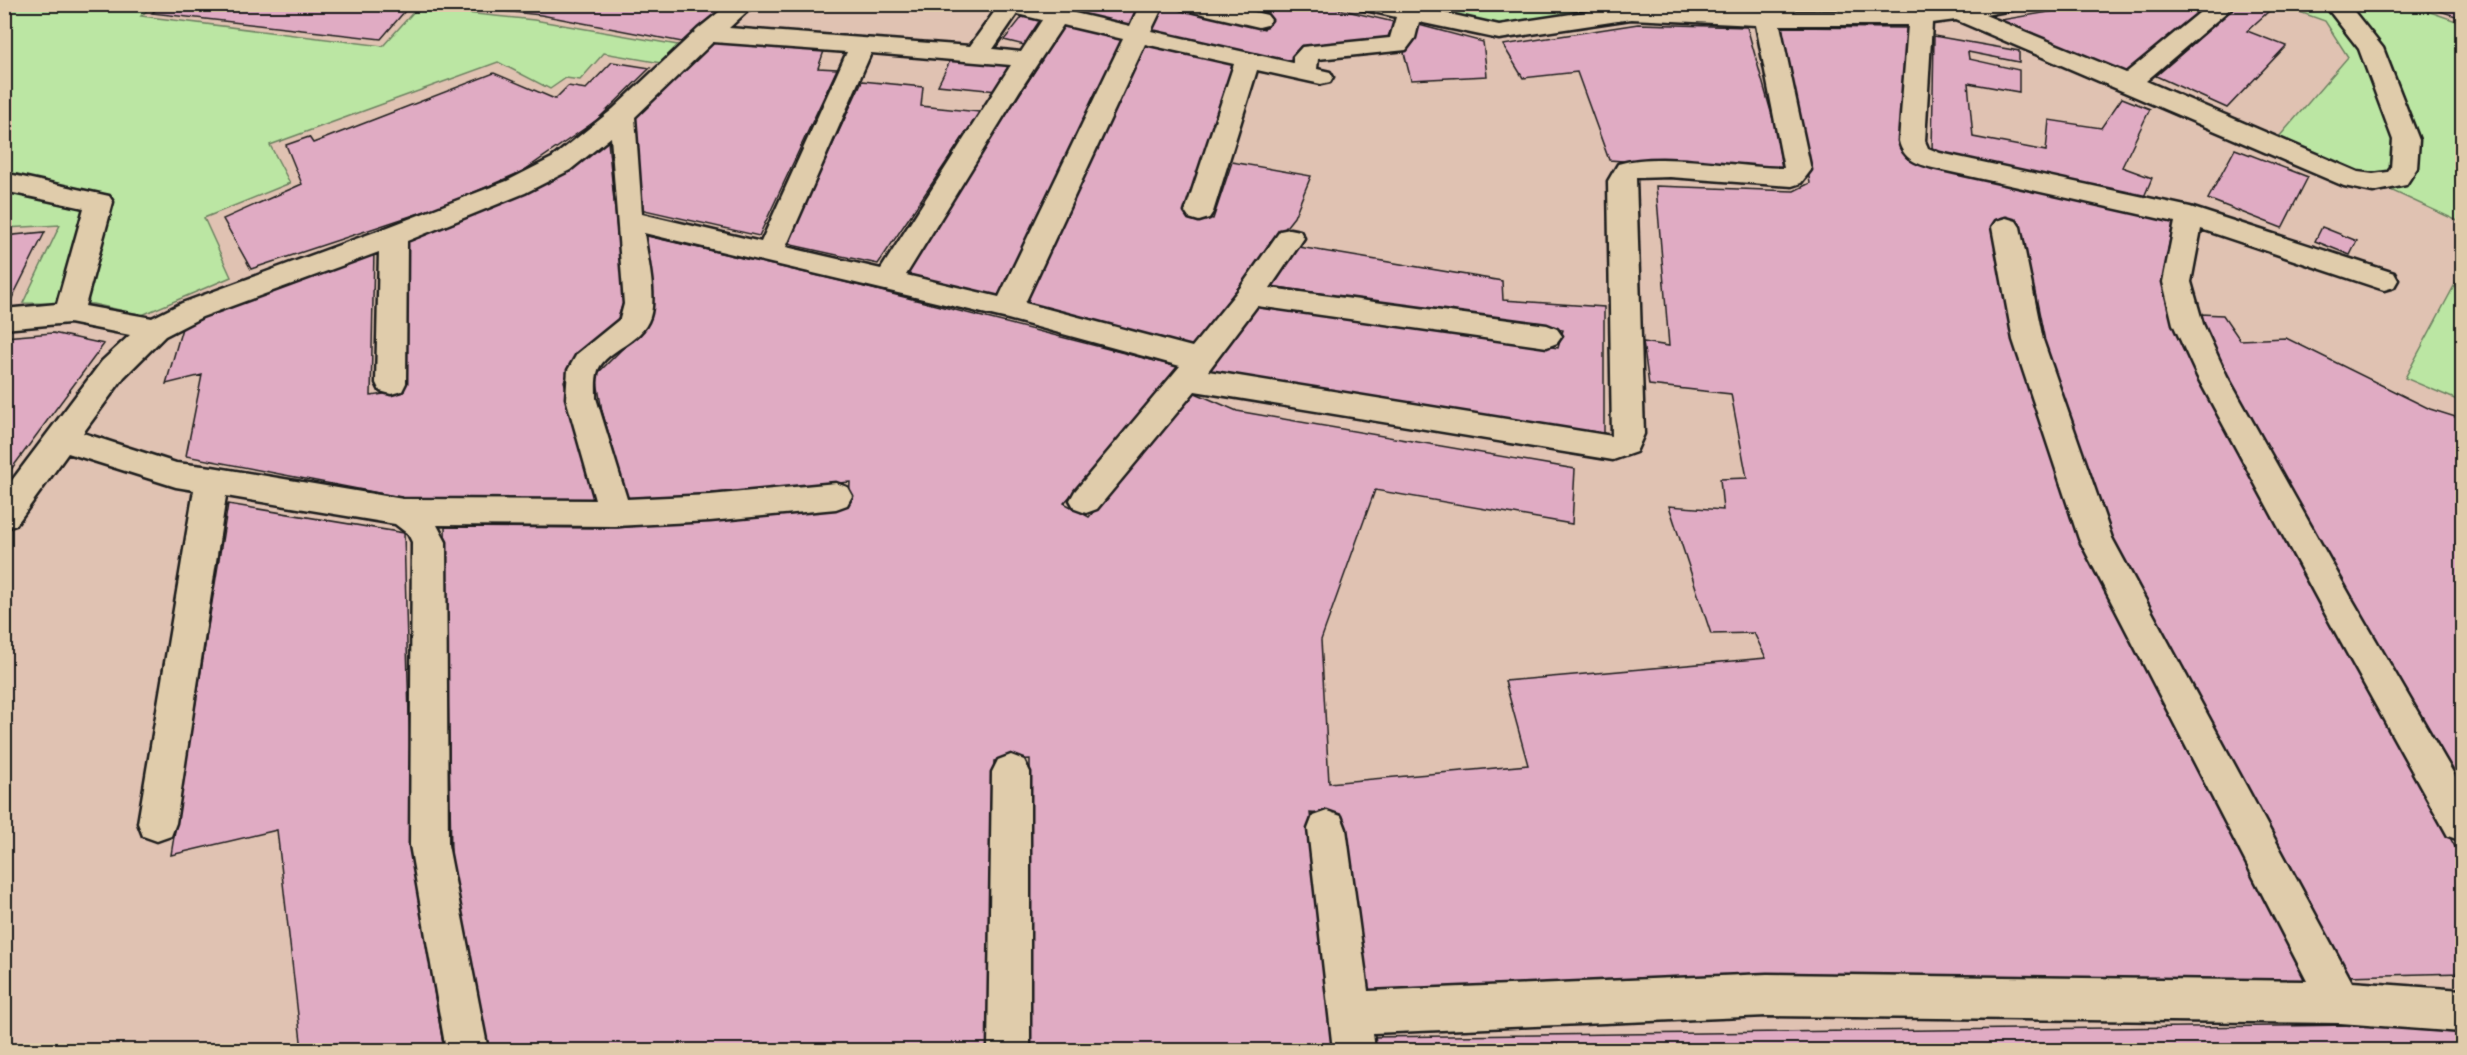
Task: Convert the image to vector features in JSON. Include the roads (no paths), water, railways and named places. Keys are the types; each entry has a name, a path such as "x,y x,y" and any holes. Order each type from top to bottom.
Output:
{"street":[{"path":"4,516 113,369 155,329 192,310 516,188 561,164 622,115 707,34 744,4"},
{"path":"1008,309 1152,4"},
{"path":"1189,4 1258,21"},
{"path":"1369,4 1499,32 1625,8 1767,18 1920,18 2009,4"},
{"path":"2129,83 2225,4"},
{"path":"1958,12 2352,180 2373,183 2397,179 2404,168 2406,140 2371,48 2335,4"},
{"path":"977,54 1012,5 1313,75 1305,57 1311,52 1397,45 1403,38 1409,13"},
{"path":"888,281 1057,16"},
{"path":"629,220 1008,309 1193,369 1613,448 1625,444 1628,434 1621,192 1623,173 1627,170 1670,169 1792,177 1798,170 1767,18"},
{"path":"1920,18 1912,141 1912,148 1919,154 1933,160 2190,216 2384,280"},
{"path":"707,34 977,54 1027,60"},
{"path":"770,253 862,46"},
{"path":"1199,212 1248,59"},
{"path":"615,513 581,399 580,379 586,364 596,351 630,326 636,317 638,304 629,220 622,115"},
{"path":"4,182 99,202 69,313"},
{"path":"2190,216 2177,282 2188,324 2212,376 2306,548 2463,823"},
{"path":"2006,227 2028,340 2096,539 2340,1002"},
{"path":"391,384 393,236"},
{"path":"1086,500 1193,369 1290,238"},
{"path":"1250,295 1547,336"},
{"path":"4,319 69,313 155,329"},
{"path":"63,439 176,475 212,479 403,512 615,513 710,508 836,496"},
{"path":"156,823 212,479"},
{"path":"403,512 420,525 429,542 429,845 466,1050"},
{"path":"1009,1050 1011,772"},
{"path":"1327,829 1352,1032 1767,995 2340,1002 2463,1011"}]}
